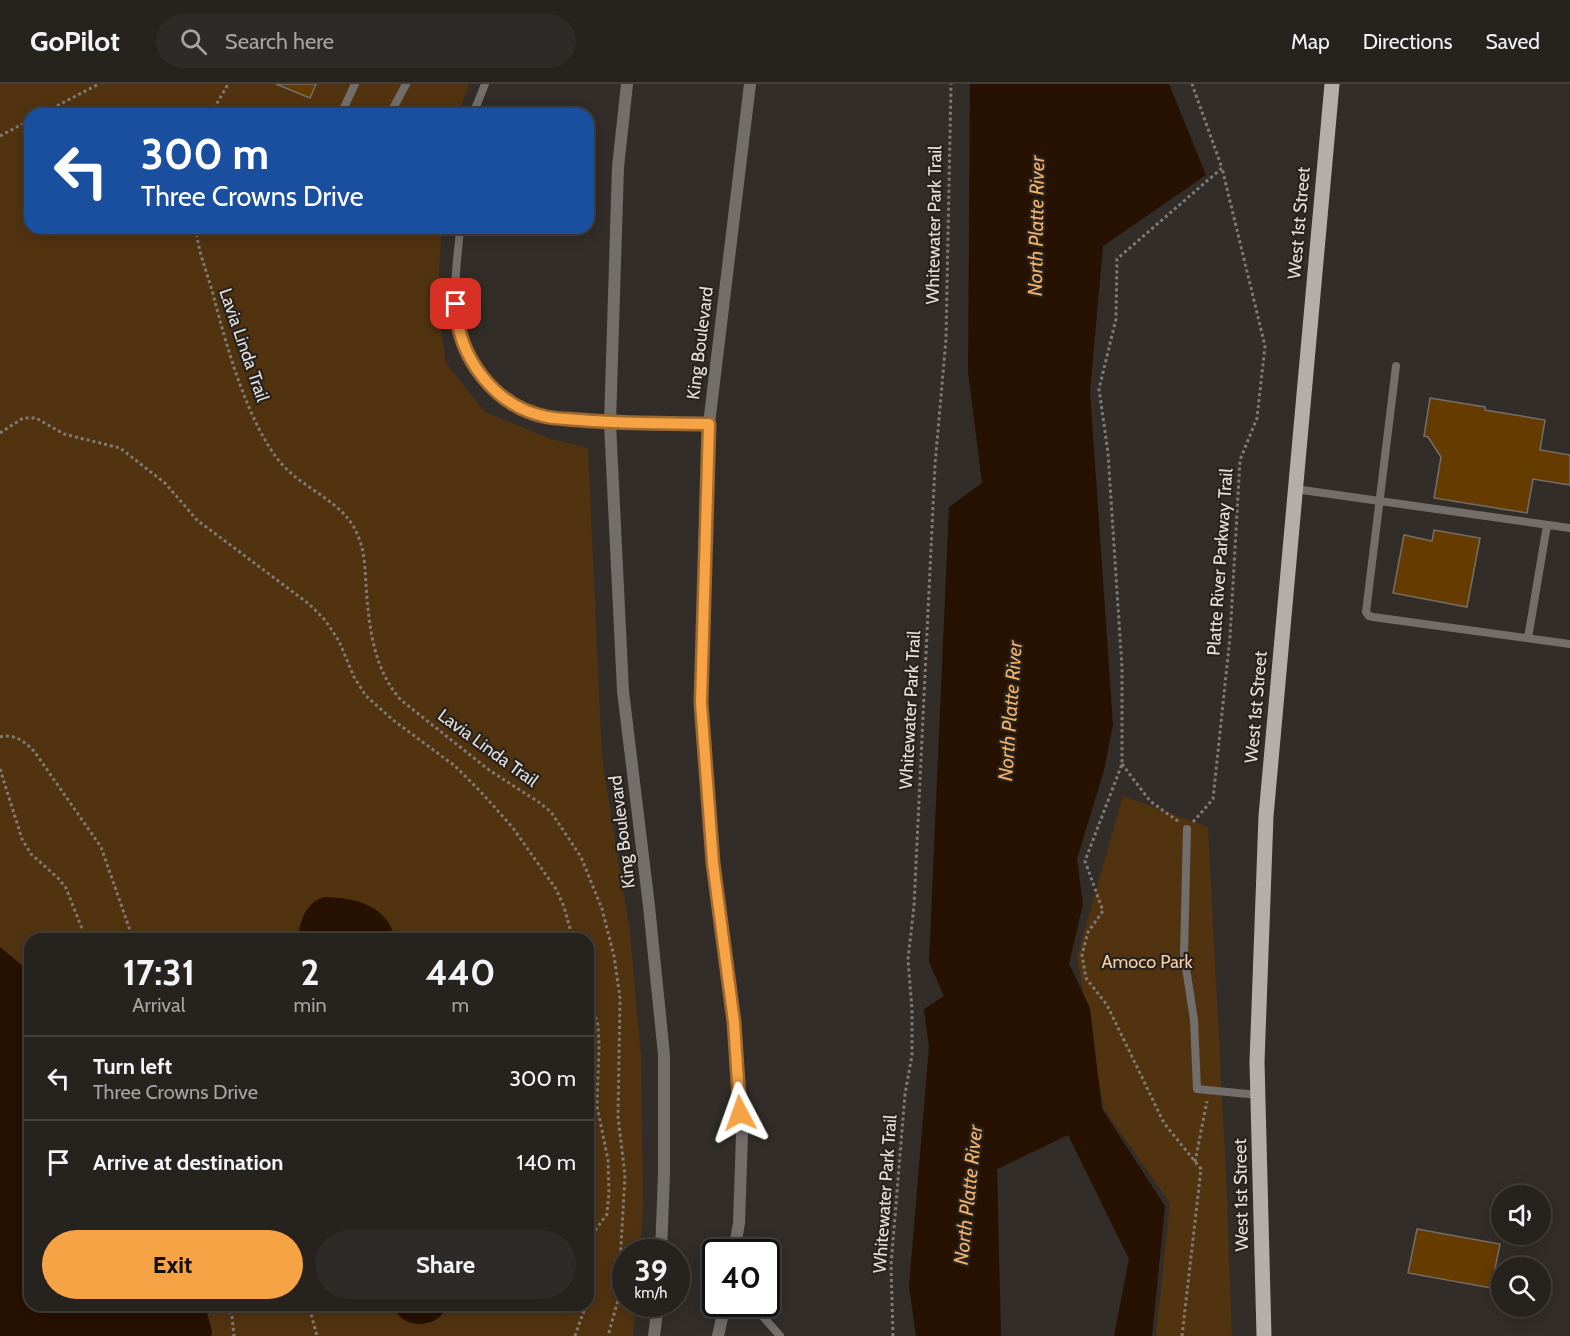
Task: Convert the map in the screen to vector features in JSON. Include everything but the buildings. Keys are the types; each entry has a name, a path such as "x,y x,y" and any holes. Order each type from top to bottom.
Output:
{"main road":[{"name":"West 1st Street","path":"1264,1336 1257,1062 1266,816 1332,84"}],"street":[{"name":"King Boulevard","path":"627,84 618,167 610,423 623,691 664,1055 662,1239"},
{"name":"King Boulevard","path":"736,1239 739,1223 742,1135 734,1022 713,863 701,703 709,424 750,84"},
{"path":"654,1336 656,1317"},
{"path":"718,1336 722,1317"}],"lane":[{"path":"344,108 355,84"},
{"path":"393,108 406,84"},
{"path":"475,108 485,84"},
{"path":"460,234 457,318 461,340 475,368 490,386 508,401 528,412 548,417 610,423 709,424"},
{"path":"1396,366 1366,606 1369,616 1570,644"},
{"path":"1295,489 1570,528"},
{"path":"1528,638 1547,525"},
{"path":"1187,828 1184,955 1194,1020 1197,1089 1258,1095"},
{"path":"763,1317 780,1336"}],"path":[{"path":"53,108 99,84"},
{"path":"214,108 228,84"},
{"name":"Whitewater Park Trail","path":"893,1336 891,1265 905,1094 912,1055 912,1010 908,959 914,906 935,465 946,339 951,84"},
{"name":"Platte River Parkway Trail","path":"1187,828 1214,799 1230,637 1240,460 1257,418 1265,346 1222,168 1192,84"},
{"path":"0,136 24,123"},
{"path":"1182,1336 1201,1169 1164,1123 1107,1005 1086,978 1082,955 1088,932 1103,911 1085,861 1122,764 1122,668 1108,453 1099,389 1116,319 1117,259 1222,168"},
{"name":"Lavia Linda Trail","path":"197,234 200,253 229,351 262,434 282,464 293,475 339,508 351,520 357,533 363,555 371,632 377,657 391,689 401,700 489,770 551,812 587,869 607,928 616,969 620,1008 618,1117 624,1160 625,1189 618,1300 608,1336"},
{"path":"0,433 23,418 36,418 64,434 120,448 165,483 197,520 309,604 325,620 339,641 354,677 366,696 393,720 455,766 482,792 513,828 556,889 571,933"},
{"path":"0,737 13,737 27,744 93,834 104,855 131,933"},
{"path":"1122,764 1150,801 1187,828"},
{"path":"0,770 21,839 31,854 66,888 84,933"},
{"path":"594,1013 598,1025 599,1047 597,1106 608,1160 609,1187 608,1214 594,1232"},
{"path":"1195,1162 1209,1090"},
{"path":"230,1311 234,1336"},
{"path":"309,1311 317,1336"},
{"path":"575,1336 584,1311"}],"green space":[{"path":"0,84 469,84 461,108 24,108 24,234 442,234 437,303 446,363 485,412 551,439 588,448 602,758 630,933 641,1056 643,1205 641,1239 612,1239 612,1317 635,1317 633,1336 0,1336"},
{"name":"Amoco Park","path":"1123,796 1208,827 1232,1336 1156,1336 1170,1203 1104,1109 1077,957"}],"water":[{"name":"North Platte River","path":"970,84 1169,84 1206,175 1103,246 1090,391 1113,725 1104,770 1077,859 1083,904 1069,964 1090,1008 1102,1109 1165,1206 1152,1336 1114,1336 1129,1259 1068,1135 997,1169 1001,1336 916,1336 909,1286 929,1047 924,1009 944,996 929,962 949,507 982,483 968,372"},
{"path":"325,897 348,899 369,906 385,918 393,933 299,933 305,913 318,899"},
{"path":"0,947 24,967 24,1311 207,1311 212,1331 211,1336 0,1336"},
{"path":"395,1311 445,1311 436,1319 425,1324 412,1323"}],"route":[{"path":"456,304 461,340 475,368 490,386 508,401 528,412 548,417 610,423 709,424 701,703 713,863 734,1022 740,1113"}]}
